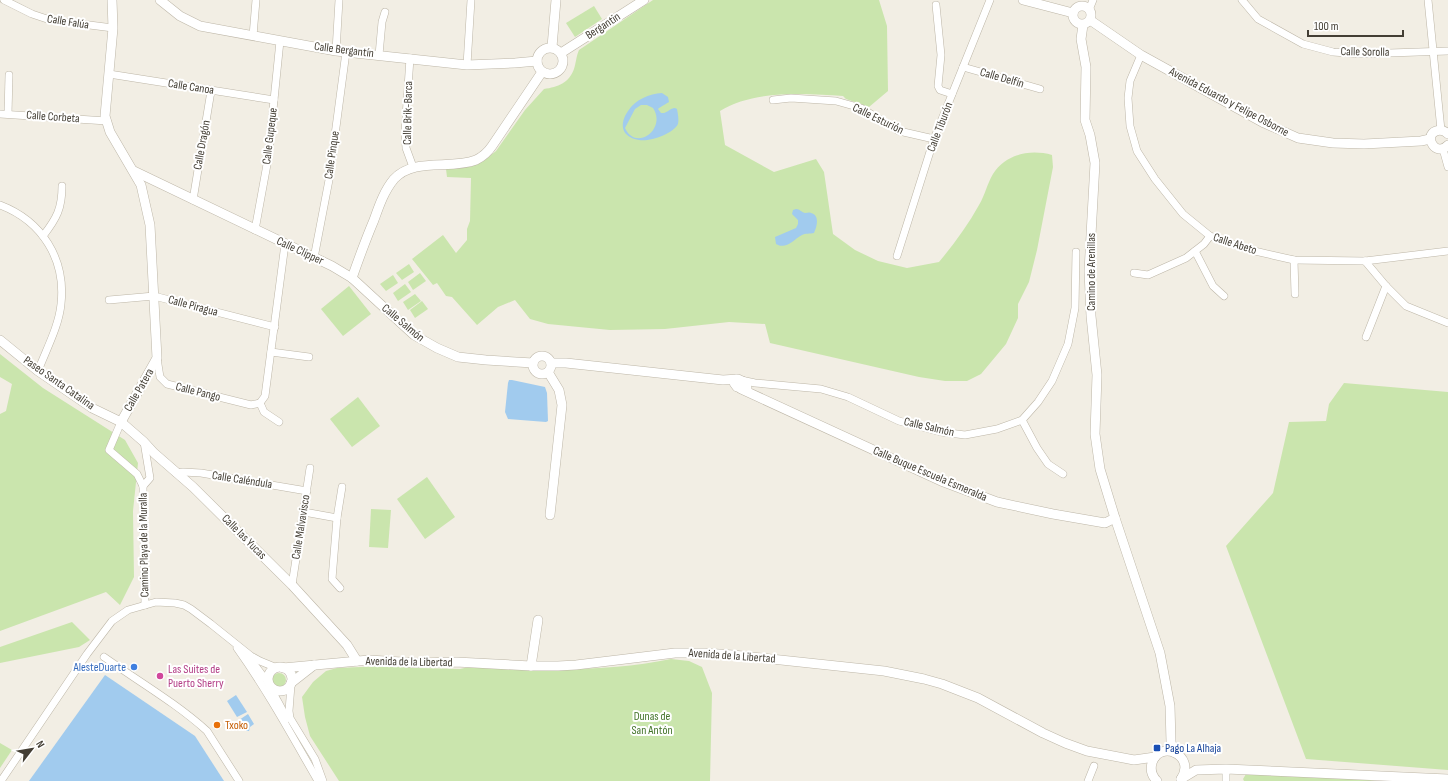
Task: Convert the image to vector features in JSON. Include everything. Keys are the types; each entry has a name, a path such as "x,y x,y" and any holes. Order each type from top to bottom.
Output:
{"street":[{"name":"Calle Falúa","path":"4,0 16,3 32,14 50,20 112,28"},
{"path":"112,0 112,28 105,116 110,132 134,171"},
{"name":"Calle Bergantín","path":"160,0 180,16 200,26 341,52 467,65 515,64 537,61"},
{"path":"253,36 256,0"},
{"name":"Calle Pinque","path":"314,258 329,180 341,52 339,0"},
{"path":"467,65 471,0"},
{"path":"552,47 556,0"},
{"name":"Bergantin","path":"561,53 644,0"},
{"name":"Calle Tiburón","path":"897,256 934,139 990,0"},
{"path":"1023,0 1073,13"},
{"path":"1085,5 1091,16 1086,22 1075,21 1073,13 1076,8 1094,0"},
{"name":"Calle Sorolla","path":"1242,0 1258,19 1303,44 1333,52 1360,54 1448,51"},
{"path":"1428,0 1432,51 1444,132 1435,132 1430,139 1434,147 1445,147 1448,167"},
{"path":"936,5 941,55 938,86 940,90 952,94"},
{"path":"379,55 382,22 385,12"},
{"name":"Avenida Eduardo y Felipe Osborne","path":"1086,22 1264,123 1298,138 1333,143 1364,144 1430,139"},
{"name":"Camino de Arenillas","path":"1086,22 1082,39 1086,67 1085,120 1090,135 1095,163 1089,271 1091,316 1097,375 1095,434 1100,468 1160,653 1170,706 1171,749"},
{"name":"Calle Gupeque","path":"255,230 268,159 280,41"},
{"path":"552,47 561,53 564,61 558,72 550,74 542,72 537,65 537,61 540,52 543,49 552,47"},
{"name":"Calle Abeto","path":"1141,54 1130,81 1128,98 1130,126 1137,151 1155,179 1183,214 1210,236 1250,250 1294,260 1365,261 1448,251"},
{"name":"Calle Brik-Barca","path":"410,58 405,132 406,148 414,167"},
{"name":"Calle Delfín","path":"963,67 1040,89"},
{"path":"352,278 385,192 394,179 403,172 414,167 476,160 486,153 542,72"},
{"name":"Calle Canoa","path":"108,74 274,100"},
{"path":"8,114 9,75"},
{"name":"Calle Dragón","path":"193,200 211,91"},
{"name":"Calle Esturión","path":"774,100 791,98 836,101 861,108 899,131 934,139"},
{"name":"Calle Corbeta","path":"0,114 107,121"},
{"name":"Calle Clipper","path":"134,171 332,266 352,278"},
{"name":"Calle Pango","path":"134,171 141,185 150,225 157,358 160,377 167,384 252,405 260,404"},
{"path":"44,236 60,210 62,186"},
{"path":"0,205 13,210 31,223 44,236 56,257 62,282 61,305 53,332 38,371"},
{"path":"1134,273 1148,275 1186,258 1204,244 1210,236"},
{"path":"279,422 264,412 260,404 265,396 285,244"},
{"path":"1195,251 1213,286 1224,296"},
{"name":"Calle Salmón","path":"743,385 821,388 848,397 899,421 941,432 965,435 997,429 1022,420 1038,402 1052,382 1068,344 1075,308 1076,252"},
{"path":"1294,260 1296,294"},
{"path":"1365,261 1386,286 1406,306 1448,323"},
{"name":"Calle Salmón","path":"352,278 414,335 436,348 458,357 533,363"},
{"path":"1366,337 1386,286"},
{"name":"Calle Piragua","path":"109,300 154,296 274,327"},
{"name":"Paseo Santa Catalina","path":"0,340 38,371 92,408 121,422"},
{"path":"271,352 309,357"},
{"path":"550,368 542,374 534,370 533,363 536,358 542,356 548,358 550,368 560,390 562,405 550,515"},
{"name":"Calle Patera","path":"121,422 157,358"},
{"name":"Calle Buque Escuela Esmeralda","path":"550,368 566,363 723,380 743,385 754,395 941,481 996,502 1105,523 1115,518"},
{"path":"1022,420 1037,448 1048,464 1063,474"},
{"name":"Calle las Yucas","path":"121,422 193,487 292,585 347,645 357,661"},
{"name":"Camino Playa de la Muralla","path":"121,422 109,450 137,474 142,486 145,604"},
{"name":"Camino Playa de la Muralla","path":"142,486 150,478 144,442"},
{"name":"Calle Malvavisco","path":"292,585 310,468"},
{"name":"Calle Caléndula","path":"176,473 183,472 201,474 307,491"},
{"path":"340,588 332,579 337,518 342,487"},
{"path":"304,512 337,518"},
{"path":"2,781 87,654 110,624 128,610 156,602 184,605 260,661 280,668 290,674 290,718 315,759 323,781"},
{"path":"531,666 538,620"},
{"path":"234,642 306,758 318,781"},
{"path":"240,651 253,662 263,677 275,690 284,691 314,665"},
{"name":"Avenida de la Libertad","path":"280,668 369,660 418,663 487,663 531,666 576,665 675,653 705,653 884,671 924,679 961,691 978,698 1065,743 1094,752 1134,760 1146,767 1155,779"},
{"path":"104,657 202,726 207,731 239,781"},
{"path":"280,668 274,669 269,675 270,685 283,710 291,735"},
{"path":"1171,749 1196,770"},
{"name":"Avenida de la Libertad","path":"1134,760 1155,757 1158,754 1171,749"},
{"path":"1155,757 1152,762 1155,779"},
{"path":"1180,780 1185,770 1184,761"},
{"path":"1088,781 1094,766"},
{"path":"1180,780 1196,770 1448,779"},
{"path":"1226,770 1226,781"}],"green space":[{"path":"653,0 879,0 887,26 888,91 869,107 846,99 843,96 780,94 748,99 733,104 720,111 725,145 774,172 816,159 824,172 833,234 855,250 878,261 907,268 939,262 970,220 998,167 1012,158 1027,153 1044,153 1052,155 1053,167 1037,250 1029,282 1018,304 1018,318 1006,344 981,374 967,381 945,381 919,377 770,343 765,324 729,322 665,329 610,330 548,324 530,319 515,300 498,307 477,325 452,297 446,296 437,283 433,285 412,259 443,235 456,253 467,240 467,229 470,221 471,178 447,177 446,169 472,166 485,160 496,151 525,110 544,89 562,84 569,78 574,69 579,50"},
{"path":"594,6 602,19 575,37 566,23"},
{"path":"409,264 414,272 402,280 396,273"},
{"path":"420,273 426,281 413,290 408,282"},
{"path":"393,275 398,283 386,291 380,284"},
{"path":"405,284 411,292 398,301 393,293"},
{"path":"349,286 371,314 343,336 321,309"},
{"path":"415,294 421,301 408,310 403,302"},
{"path":"422,301 428,309 415,318 410,310"},
{"path":"0,354 43,388 125,440 138,463 133,511 134,577 120,605 106,592 0,631 0,414 6,411 12,384 0,377"},
{"path":"1344,383 1448,392 1448,770 1306,759 1226,546 1273,493 1289,422 1326,421 1329,404"},
{"path":"358,397 380,426 352,447 330,419"},
{"path":"427,477 455,517 425,539 397,499"},
{"path":"371,509 391,510 388,548 369,547"},
{"path":"72,622 90,640 79,647 0,663 0,647"},
{"name":"Dunas de San Antón","path":"671,659 689,661 702,667 712,693 710,781 339,781 310,736 302,697 313,682 326,671 337,668 385,666 460,669 473,666 572,669 622,666"},
{"path":"276,673 282,673 286,677 286,683 282,687 276,687 272,683 272,677"},
{"path":"0,743 12,750 0,768"},
{"path":"1246,774 1350,778 1378,781 1244,781 1243,779"}],"water":[{"path":"662,93 668,97 669,102 658,109 661,113 667,112 673,108 677,109 678,124 666,134 649,140 639,140 628,136 623,129 623,121 628,111 639,100","holes":["641,105 647,105 653,108 656,116 656,123 653,130 648,135 642,138 636,138 630,135 625,128 635,109"]},
{"path":"799,209 805,213 814,214 816,216 817,225 814,233 803,234 789,244 783,246 776,244 775,237 796,228 798,220 792,214 793,210"},
{"path":"509,380 545,387 547,393 548,421 508,419 505,412"},
{"path":"105,675 195,736 224,781 29,781"},
{"path":"236,695 247,712 237,717 227,701"},
{"path":"248,714 254,724 250,727 249,731 246,731 239,720"}],"place":[{"name":"AlesteDuarte","path":"134,667"},
{"name":"Las Suites de Puerto Sherry","path":"160,676"},
{"name":"Txoko","path":"217,725"},
{"name":"Pago La Alhaja","path":"1157,748"}]}
